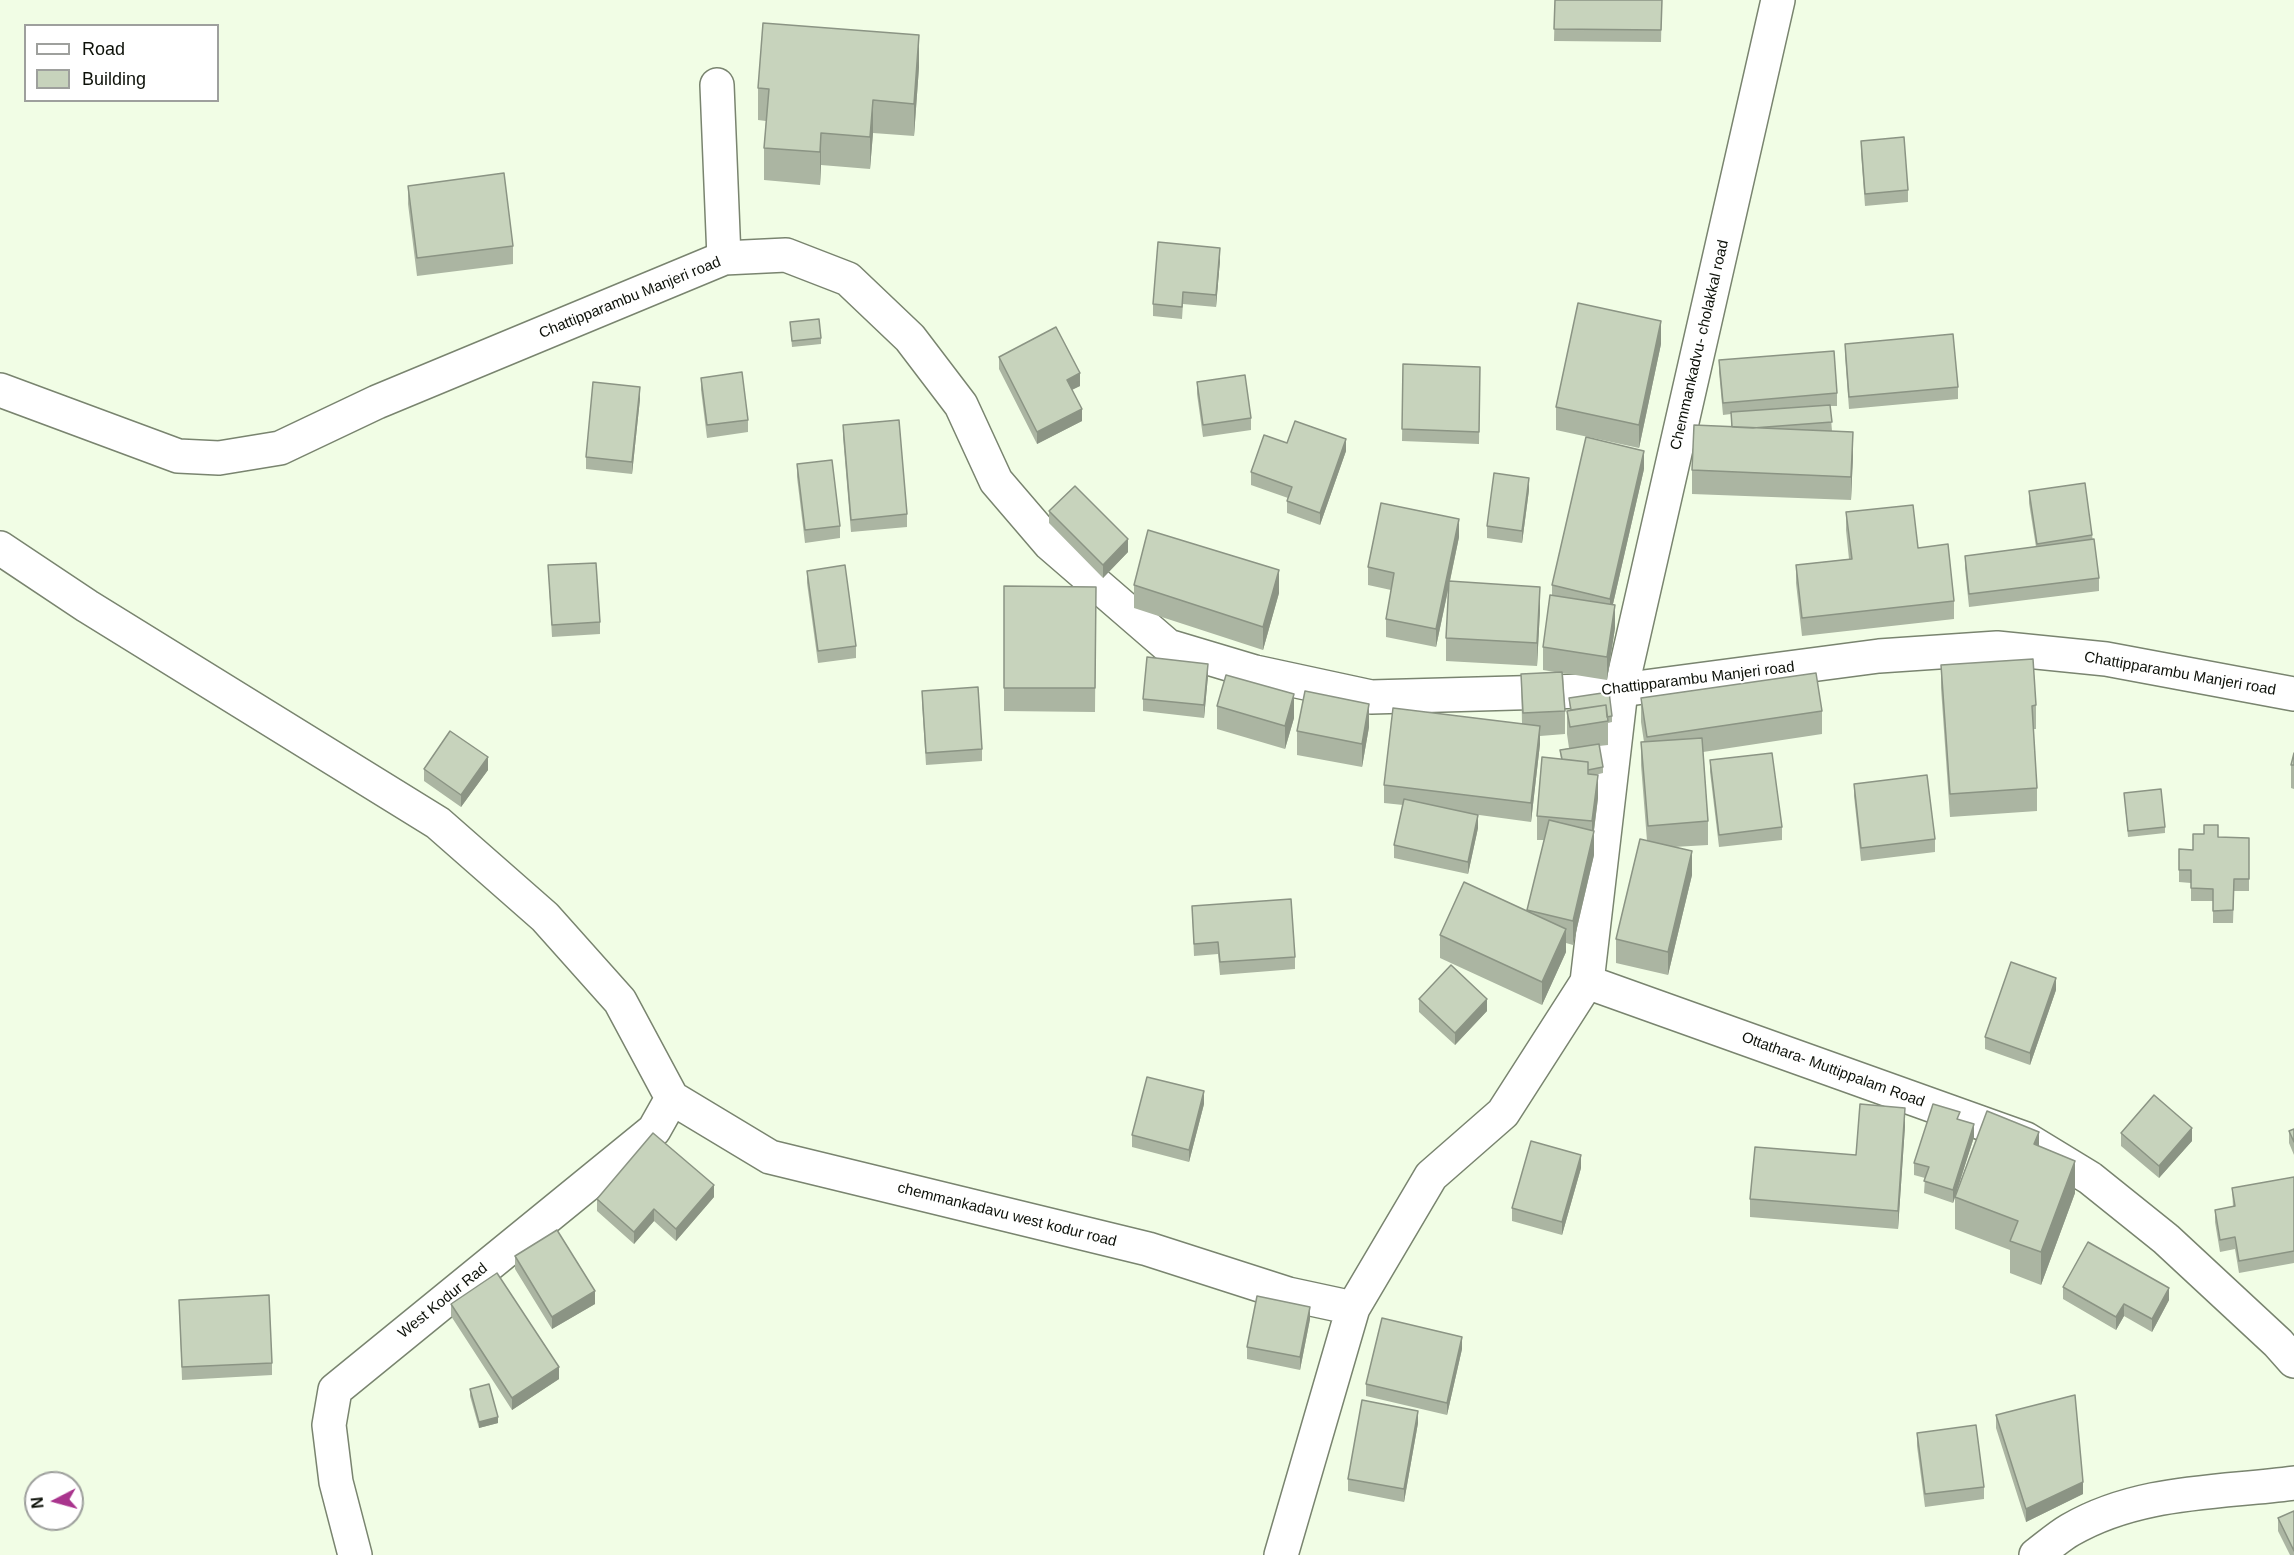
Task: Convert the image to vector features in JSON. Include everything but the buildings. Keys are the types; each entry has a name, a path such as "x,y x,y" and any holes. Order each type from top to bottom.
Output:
{"street":[{"name":"Chemmankadvu- cholakkal road","path":"1621,690 1779,0"},
{"path":"717,85 724,258"},
{"name":"Chattipparambu Manjeri road","path":"0,390 178,456 219,458 280,448 377,402 724,258 786,255 848,279 910,338 961,405 996,481 1050,544 1168,646 1255,672 1371,697 1621,690 1879,656 1997,648 2106,659 2294,694"},
{"path":"0,548 97,612 438,823 545,917 620,1001 672,1098"},
{"path":"1281,1555 1353,1308 1431,1176 1503,1113 1587,982 1621,690"},
{"name":"Ottathara- Muttippalam Road","path":"1587,982 2026,1139 2090,1179 2166,1239 2289,1345"},
{"name":"chemmankadavu west kodur road","path":"672,1098 770,1157 1148,1249 1288,1294 1353,1308"},
{"name":"West Kodur Rad","path":"355,1555 336,1482 329,1425 334,1390 654,1130 672,1098"},
{"path":"2036,1555 2069,1530 2123,1506 2176,1494 2294,1483"}]}
